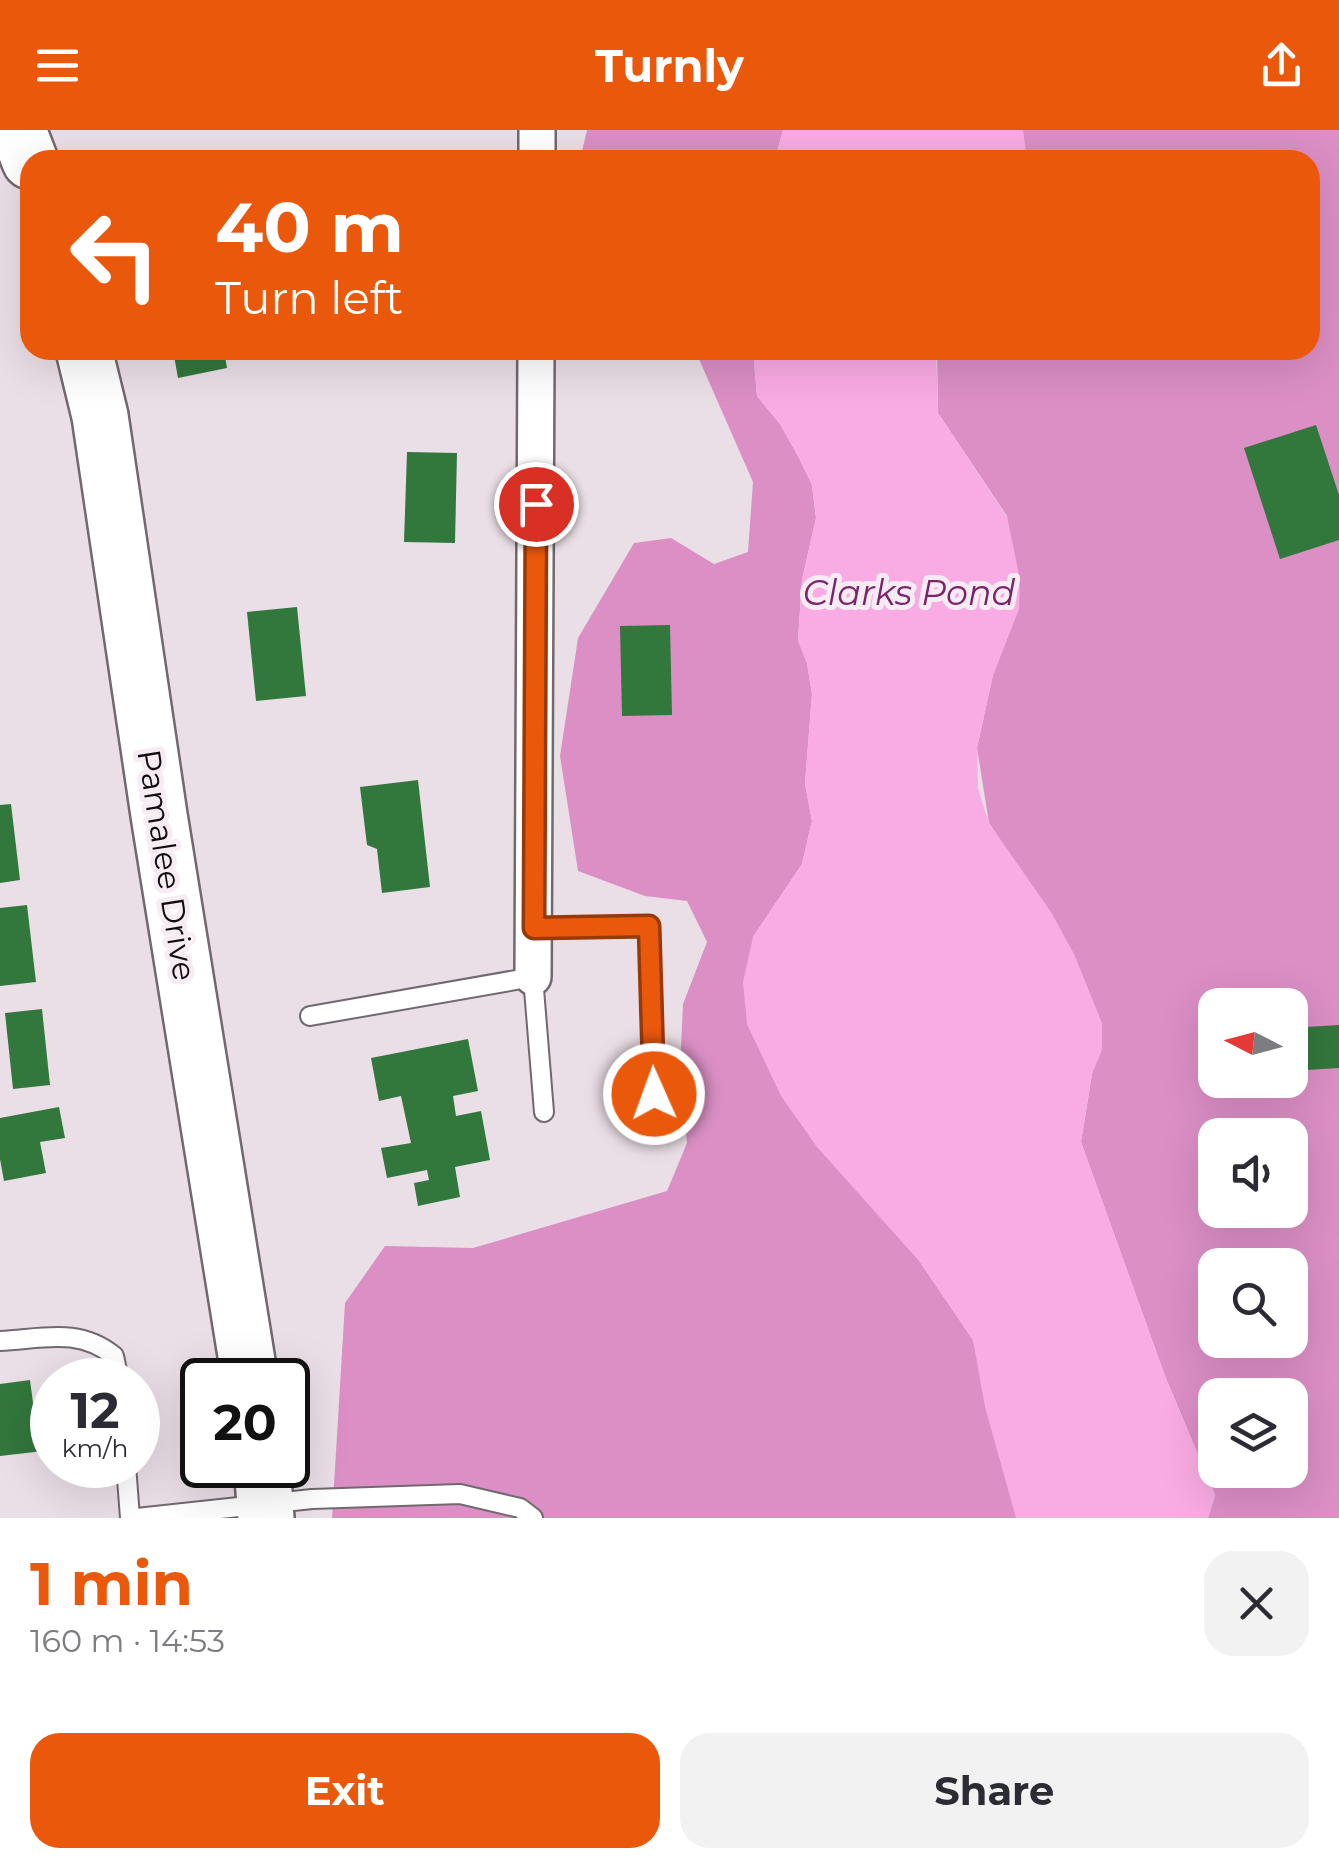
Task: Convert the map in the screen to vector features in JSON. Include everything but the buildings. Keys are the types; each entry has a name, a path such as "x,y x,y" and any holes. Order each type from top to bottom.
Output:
{"main road":[{"name":"Pamalee Drive","path":"86,360 100,416 158,815 246,1358"}],"street":[{"path":"533,977 536,360"}],"lane":[{"path":"534,928 649,926 654,1094"},
{"path":"310,1016 533,977 544,1112"},
{"path":"0,1341 76,1336 89,1339 114,1358"},
{"path":"129,1488 133,1518 265,1495 460,1494 520,1508 534,1518"}],"shaded area":[{"path":"587,130 783,130 778,150 582,150"},
{"path":"1023,130 1339,130 1339,1518 1208,1518 1215,1495 1212,1488 1308,1488 1308,1378 1198,1378 1198,1455 1165,1376 1081,1142 1092,1074 1015,862 989,823 977,748 993,675 1019,608 1007,516 938,413 937,360 1320,360 1320,150 1024,150"},
{"path":"699,360 754,360 757,396 780,424 798,456 812,485 816,518 802,580 798,640 812,694 805,784 812,821 802,864 753,937 920,1262 973,1340 1019,1518 332,1518 345,1303 385,1246 473,1248 667,1191 687,1143 680,1069 683,1004 707,942 687,901 645,896 578,871 560,756 578,638 634,543 671,538 714,564 748,552 753,482"}],"water":[{"path":"783,130 1023,130 1026,150 778,150"},
{"name":"Clarks Pond","path":"754,360 936,360 938,413 1007,517 1020,579 1019,609 993,675 977,748 978,789 989,823 1051,912 1074,954 1102,1023 1102,1050 1092,1074 1081,1142 1165,1376 1198,1455 1198,1488 1212,1488 1215,1495 1208,1518 1016,1518 985,1407 973,1340 920,1262 817,1147 781,1096 747,1024 743,982 753,937 802,864 812,821 805,784 812,694 807,663 798,641 802,580 816,518 812,485 780,424 757,396"}],"route":[{"path":"536,504 534,928 649,926 654,1094"}]}
